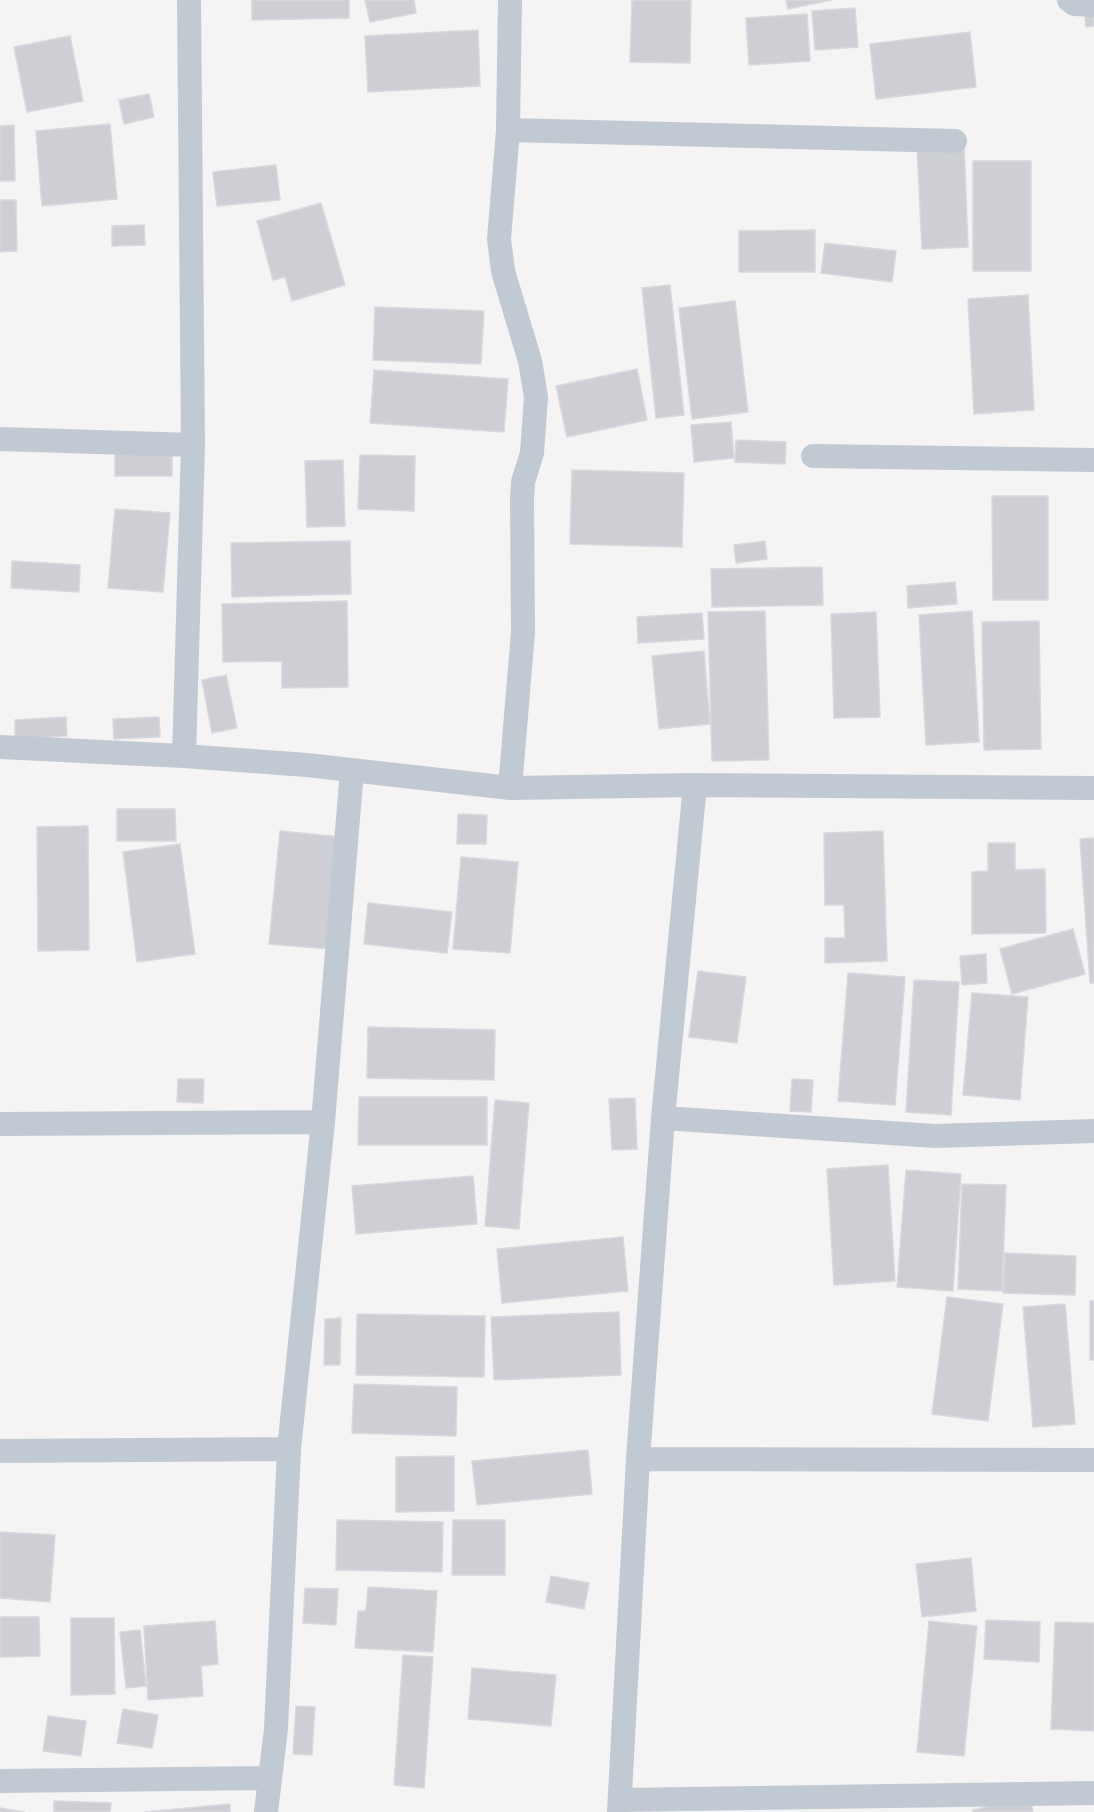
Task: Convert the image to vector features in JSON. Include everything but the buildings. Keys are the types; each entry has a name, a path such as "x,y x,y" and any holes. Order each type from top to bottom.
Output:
{"street":[{"path":"184,756 193,445 189,0"},
{"path":"510,0 508,130 499,239 503,271 528,352 536,397 532,453 523,482 522,632 510,788"},
{"path":"1069,0 1074,4 1094,5"},
{"path":"508,130 955,141"},
{"path":"0,439 193,445"},
{"path":"813,456 1094,460"},
{"path":"0,747 184,756 352,770 510,788 695,785 1094,788"},
{"path":"266,1812 268,1778 276,1729 289,1449 324,1122 352,770"},
{"path":"695,785 663,1119 638,1459 620,1806 1094,1793"},
{"path":"663,1119 935,1136 1094,1131"},
{"path":"0,1124 324,1122"},
{"path":"0,1451 289,1449"},
{"path":"638,1459 1094,1460"},
{"path":"0,1781 268,1778"}]}
